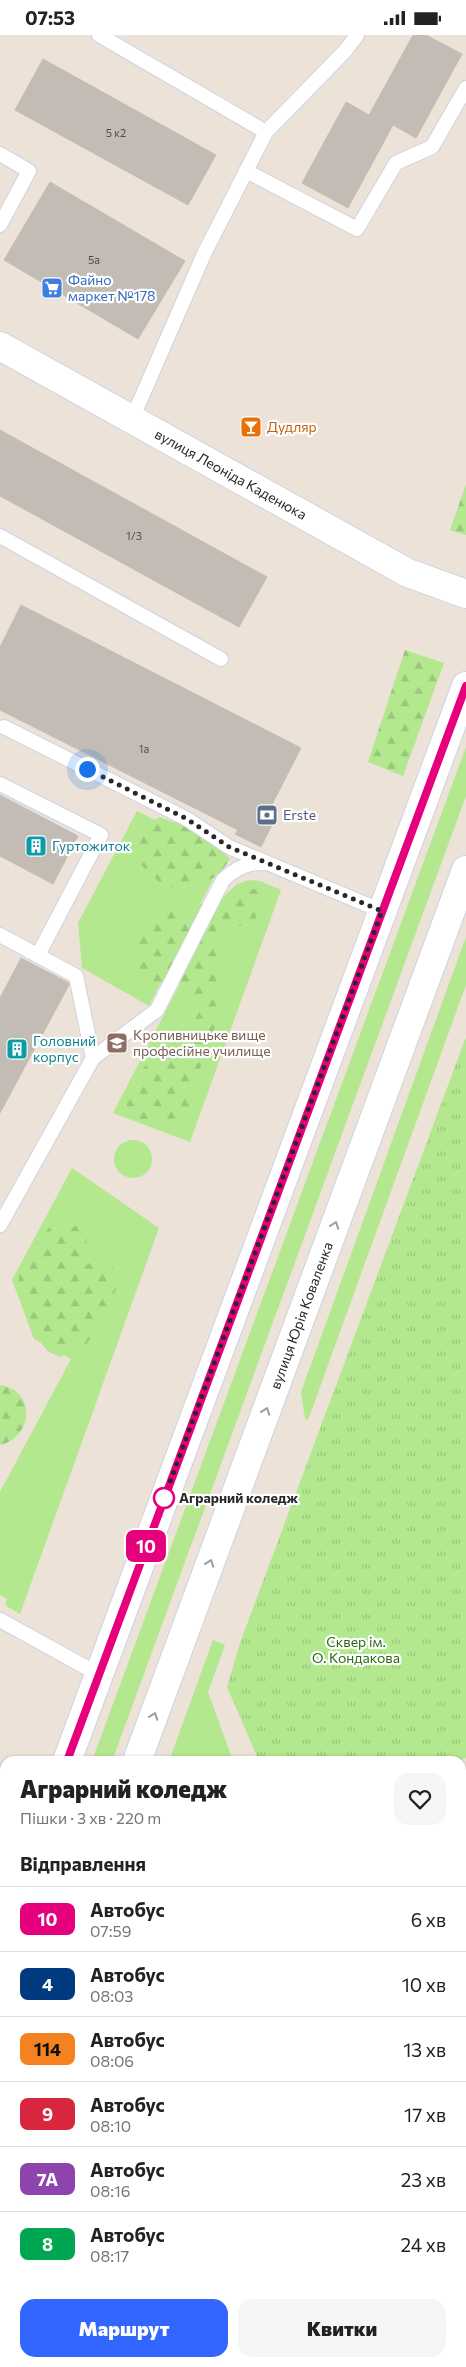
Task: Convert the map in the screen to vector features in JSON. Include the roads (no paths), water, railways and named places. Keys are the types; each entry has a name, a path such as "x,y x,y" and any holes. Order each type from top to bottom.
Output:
{"main road":[{"name":"вулиця Леоніда Каденюка","path":"0,345 408,573 466,594"},
{"path":"69,1756 466,686"},
{"name":"вулиця Юрія Коваленка","path":"139,1756 466,870"}],"lane":[{"path":"99,35 266,132"},
{"path":"132,419 204,254 266,132 345,51 357,35"},
{"path":"246,171 357,229 396,163 432,147 466,88"},
{"path":"0,154 29,171 0,225"},
{"path":"0,536 221,659"},
{"path":"4,727 187,819 229,847 382,911"},
{"path":"0,783 101,835 38,955"},
{"path":"0,1225 93,1058 157,1010 224,880 242,866 252,862 266,863"},
{"path":"0,935 76,976 93,1058"},
{"path":"0,1620 98,1674"}],"place":[{"name":"Файно маркет №178","path":"52,288"},
{"name":"Дудляр","path":"251,427"},
{"name":"Erste","path":"267,815"},
{"name":"Гуртожиток","path":"36,846"},
{"name":"Кропивницьке вище професійне училище","path":"117,1043"},
{"name":"Головний корпус","path":"17,1049"},
{"name":"Аграрний коледж","path":"164,1498"}],"park label":[{"name":"Сквер ім. О. Кондакова","path":"356,1650"}]}
